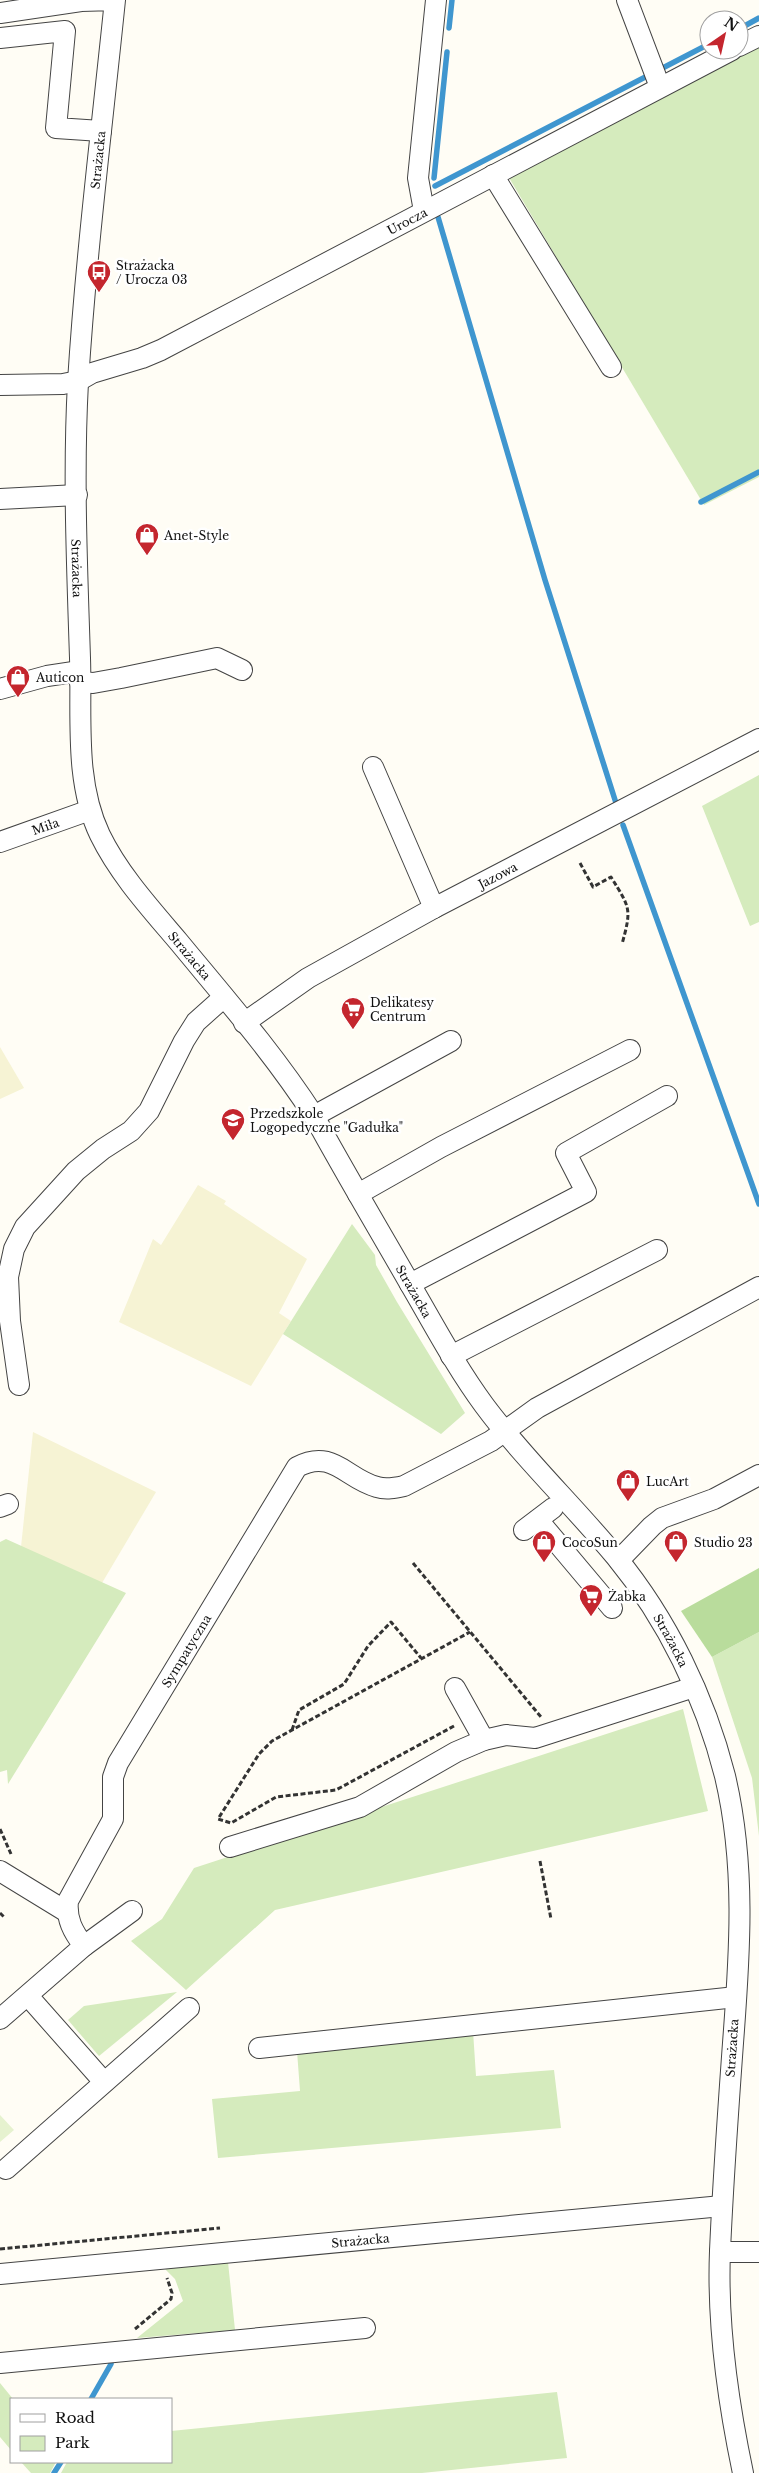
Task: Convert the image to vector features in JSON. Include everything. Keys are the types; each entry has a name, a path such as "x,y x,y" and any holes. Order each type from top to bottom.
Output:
{"street":[{"path":"0,13 80,1 115,0"},
{"name":"Strażacka","path":"115,0 78,380 76,495 82,773 90,810 113,858 142,898 292,1082 314,1116 451,1356 504,1431 619,1560 660,1619 678,1651 707,1718 724,1775 739,1859 741,1917 719,2277 726,2360 736,2439 743,2473"},
{"path":"424,211 418,178 436,0"},
{"path":"627,0 660,87"},
{"path":"0,38 65,31 56,128 101,131"},
{"name":"Urocza","path":"78,380 92,373 133,361 161,350 713,60"},
{"path":"492,175 611,367"},
{"path":"0,386 63,384 78,380"},
{"path":"0,499 76,495"},
{"path":"0,689 47,676 80,676 93,683 217,658 242,670"},
{"name":"Jazowa","path":"244,1023 308,978 434,908 759,739"},
{"path":"373,767 434,908"},
{"name":"Miła","path":"0,842 90,810"},
{"path":"19,1385 10,1321 8,1277 14,1250 25,1227 76,1171 103,1148 131,1131 149,1111 184,1041 196,1022 224,997"},
{"path":"314,1116 450,1042"},
{"path":"358,1194 441,1147 630,1050"},
{"path":"410,1284 586,1192 566,1153 667,1096"},
{"path":"451,1356 657,1250"},
{"name":"Sympatyczna","path":"67,1912 68,1901 113,1819 113,1782 118,1763 298,1467 308,1461 332,1462 367,1483 390,1489 404,1486 491,1441 537,1408 759,1288"},
{"path":"619,1560 662,1518 714,1499 759,1475"},
{"path":"538,1519 612,1608"},
{"path":"230,1847 360,1806 456,1752 484,1740 506,1735 535,1738 694,1687"},
{"path":"455,1688 484,1740"},
{"path":"0,1871 67,1912 71,1925 84,1946"},
{"path":"0,2019 84,1946 132,1911"},
{"path":"28,1996 104,2082"},
{"path":"260,2048 736,1996"},
{"path":"6,2169 188,2008"},
{"name":"Strażacka","path":"0,2274 722,2206"},
{"path":"720,2252 759,2252"},
{"path":"0,2363 365,2328"}],"path":[{"path":"580,863 593,887 612,877 628,905 629,918 622,944"},
{"path":"413,1564 554,1732"},
{"path":"292,1730 299,1710 344,1684 368,1646 391,1622 421,1658"},
{"path":"470,1632 265,1746 218,1818 226,1823 231,1823 276,1797 336,1790 471,1716"},
{"path":"0,1829 9,1853 17,1858"},
{"path":"540,1861 551,1919"},
{"path":"0,1913 4,1917"},
{"path":"0,2249 220,2228"},
{"path":"134,2330 171,2299 170,2282 163,2275"}],"shaded area":[{"path":"0,1047 24,1088 0,1099"},
{"path":"198,1185 226,1201 224,1204 307,1259 279,1313 291,1321 251,1386 119,1322 153,1239 161,1245"},
{"path":"33,1432 156,1492 102,1583 21,1547"}],"green space":[{"path":"759,46 759,477 704,505 508,176 732,60 749,60 749,51"},
{"path":"759,775 759,922 750,926 702,806"},
{"path":"352,1224 375,1255 376,1265 397,1302 465,1413 441,1434 283,1334"},
{"path":"6,1539 126,1593 8,1784 7,1770 0,1772 0,1542"},
{"path":"759,1568 759,1632 712,1657 681,1611"},
{"path":"759,1632 759,1836 752,1778 712,1657"},
{"path":"683,1709 708,1811 275,1910 186,1990 131,1941 162,1919 194,1868"},
{"path":"177,1992 99,2056 68,2020 84,2006"},
{"path":"473,2031 476,2076 554,2070 561,2128 218,2158 212,2099 300,2091 297,2051"},
{"path":"0,2115 14,2130 0,2142"},
{"path":"228,2262 235,2330 137,2338 183,2301 175,2279 165,2269"},
{"path":"0,2383 12,2398 10,2398 10,2449 0,2437"},
{"path":"557,2392 567,2458 422,2473 61,2473 66,2463 172,2463 172,2431"},
{"path":"22,2463 55,2463 50,2473 31,2473"}],"waterway":[{"path":"449,28 452,0"},
{"path":"749,24 759,18"},
{"path":"435,186 699,49"},
{"path":"434,178 447,52"},
{"path":"438,217 545,580 616,803"},
{"path":"701,502 759,472"},
{"path":"623,825 759,1204"},
{"path":"92,2398 111,2364"},
{"path":"54,2473 60,2463"}],"place":[{"name":"Strażacka / Urocza 03","path":"99,293"},
{"name":"Anet-Style","path":"147,556"},
{"name":"Auticon","path":"18,698"},
{"name":"Delikatesy Centrum","path":"353,1030"},
{"name":"Przedszkole Logopedyczne \"Gadułka\"","path":"233,1141"},
{"name":"LucArt","path":"628,1502"},
{"name":"CocoSun","path":"544,1563"},
{"name":"Studio 23","path":"676,1563"},
{"name":"Żabka","path":"591,1617"}]}
